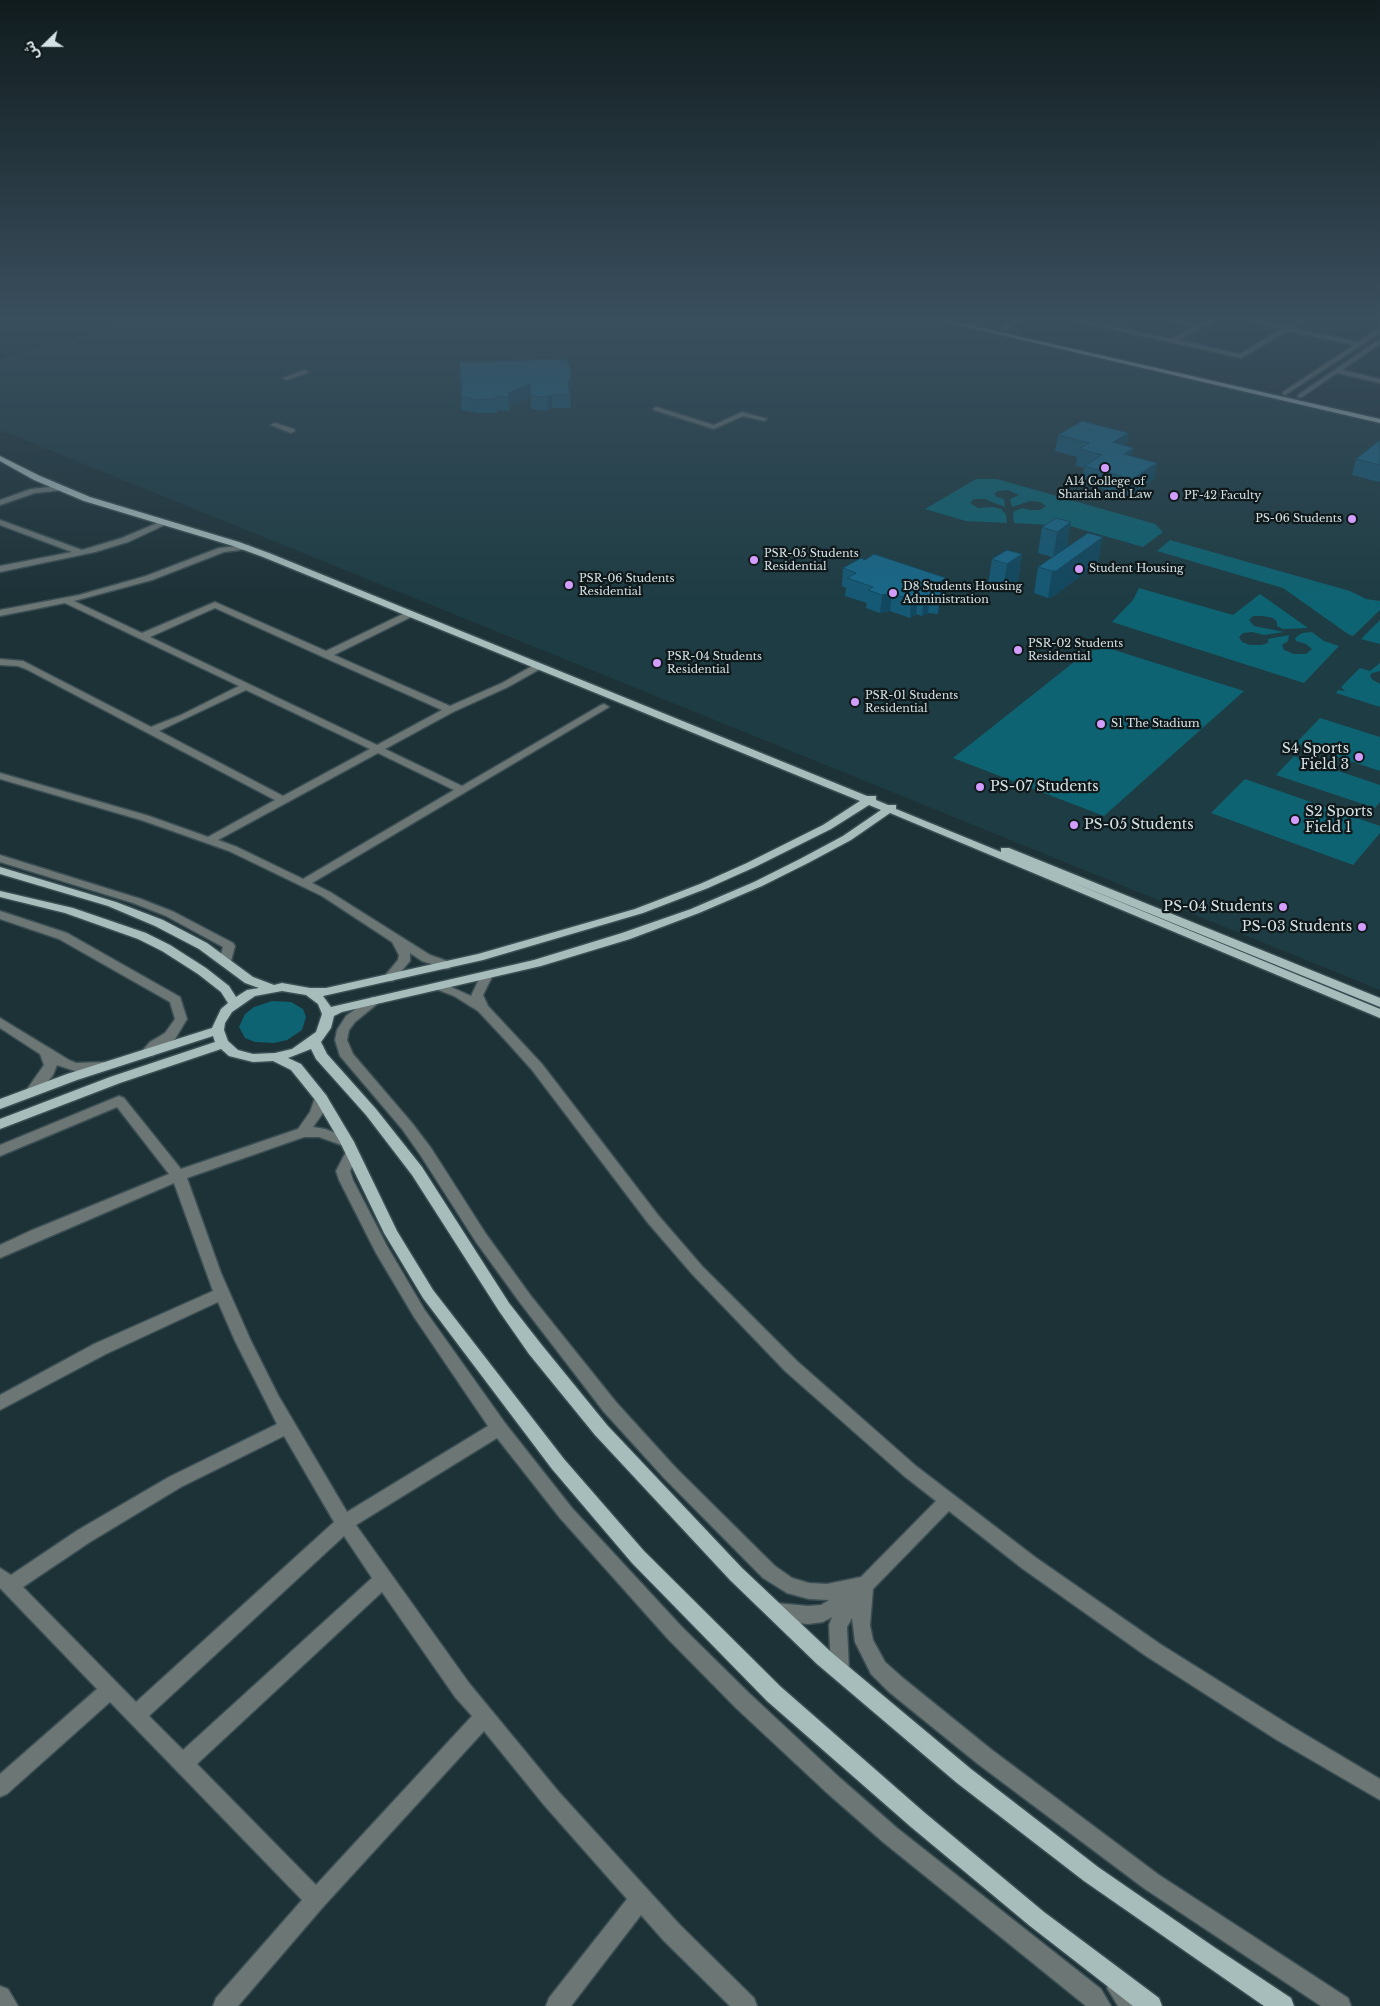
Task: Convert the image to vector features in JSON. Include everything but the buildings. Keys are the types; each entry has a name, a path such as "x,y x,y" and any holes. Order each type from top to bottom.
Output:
{"main road":[{"path":"1349,415 1380,422"},
{"path":"0,448 25,465 115,503 244,540 275,551 872,798 1380,1014"},
{"path":"0,458 44,481 107,506 165,523 223,545 246,547 537,667 872,798"},
{"path":"310,992 323,1002 328,1014 325,1028 314,1041 296,1052 275,1058 243,1056 234,1053 223,1044 218,1030 222,1016 234,1003 251,994 272,988 326,992 518,948 585,928 688,893 785,849 836,822 872,798"},
{"path":"328,1014 338,1009 488,976 626,936 721,900 826,850 892,807"},
{"path":"892,807 1380,1003"},
{"path":"0,870 136,914 182,934 225,961 249,980 272,988"},
{"path":"0,894 84,914 142,936 166,948 202,971 225,989 234,1003"},
{"path":"0,1104 148,1052 218,1030"},
{"path":"314,1041 321,1056 400,1149 504,1307 601,1430 685,1522 776,1612 840,1671 964,1776 1091,1874 1282,2006"},
{"path":"0,1124 115,1080 223,1044"},
{"path":"275,1058 296,1068 321,1098 350,1148 391,1233 428,1294 558,1464 638,1557 774,1694 918,1820 1037,1919 1151,2006"}],"street":[{"path":"672,415 714,427 741,415"},
{"path":"744,415 764,420"},
{"path":"275,425 291,431"},
{"path":"34,491 44,481"},
{"path":"0,503 34,491 60,488"},
{"path":"0,522 81,552"},
{"path":"0,569 81,552 125,540 165,523"},
{"path":"0,613 66,600 149,578 223,545"},
{"path":"66,600 462,790"},
{"path":"141,637 214,605 450,710"},
{"path":"326,655 410,614"},
{"path":"0,662 20,663 283,800"},
{"path":"210,840 450,710 505,685 537,667"},
{"path":"150,731 184,717 245,687"},
{"path":"304,883 604,708"},
{"path":"0,776 146,818 210,840 326,894 426,958 446,965"},
{"path":"0,858 137,901 170,914 229,946 225,961"},
{"path":"0,916 64,936 176,1000 181,1019 170,1036 155,1044 148,1052"},
{"path":"395,938 406,955 404,961"},
{"path":"389,978 404,961 416,952"},
{"path":"482,1008 477,995 488,976"},
{"path":"440,986 458,993 482,1008 537,1067 653,1219 731,1306 791,1366 910,1471 1029,1563 1182,1670 1380,1790"},
{"path":"376,1000 350,1019 343,1030 341,1040 347,1056 411,1132 440,1172 481,1238 526,1300 610,1406 670,1473 769,1572 781,1581 797,1588 818,1591 860,1590"},
{"path":"0,1022 64,1063 75,1066 108,1066"},
{"path":"32,1092 48,1072 51,1065 45,1050"},
{"path":"303,1132 316,1113 321,1098"},
{"path":"0,1152 119,1101 179,1176 213,1273 243,1341 288,1426 345,1523 383,1579 462,1690 551,1798 672,1933 746,2006"},
{"path":"0,1252 71,1220 179,1176 303,1132 320,1132 350,1148 343,1171 369,1226 418,1313 499,1428 566,1513 638,1593 743,1701 832,1785 890,1835 1093,1997 1100,2006"},
{"path":"0,1403 100,1349 222,1294"},
{"path":"288,1426 175,1482 5,1581 316,1900"},
{"path":"136,1715 345,1523 499,1428"},
{"path":"840,1671 838,1625 860,1590 948,1500"},
{"path":"183,1764 383,1579"},
{"path":"776,1612 808,1615 823,1613 860,1590"},
{"path":"860,1590 864,1642 878,1668 896,1685 985,1757 1152,1882 1340,2006"},
{"path":"0,1787 111,1689"},
{"path":"224,2006 316,1900 484,1717"},
{"path":"557,2006 641,1898"},
{"path":"1106,1972 1131,2006"},
{"path":"0,1997 7,2006"}],"shaded area":[{"path":"0,415 1339,415 1380,424 1380,990 0,430"},
{"path":"976,479 997,479 1155,524 1163,532 1143,547 1070,526 1014,523 1014,511 1023,508 1040,510 1046,506 1040,502 1030,501 1012,507 1010,499 1019,495 1008,490 998,491 994,494 1004,499 1005,507 985,499 974,499 970,503 978,508 993,507 1001,509 1006,514 1007,523 966,521 925,509"},
{"path":"1170,540 1350,591 1366,599 1380,601 1380,610 1353,636 1283,588 1157,551"},
{"path":"1139,588 1233,615 1260,594 1308,628 1283,629 1277,626 1277,622 1273,618 1253,616 1249,620 1254,626 1284,632 1264,635 1252,632 1243,633 1239,637 1242,642 1250,645 1261,645 1268,643 1268,639 1289,635 1288,641 1282,645 1284,650 1294,654 1306,654 1312,649 1306,644 1296,641 1295,638 1302,633 1312,632 1324,641 1339,646 1304,683 1112,622 1133,600"},
{"path":"1380,620 1380,644 1361,639"},
{"name":"S1 The Stadium","path":"1108,648 1244,691 1104,816 953,758 1088,651"},
{"path":"1380,663 1380,671 1372,673 1370,676 1380,684 1380,707 1336,693 1338,690 1345,691 1341,687 1360,668 1370,671"},
{"name":"S4 Sports Field 3","path":"1320,718 1380,737 1380,771 1296,743"},
{"path":"1294,756 1380,785 1380,802 1375,808 1276,775"},
{"name":"S2 Sports Field 1","path":"1245,779 1380,826 1380,833 1353,865 1211,813"},
{"path":"272,1001 291,1002 303,1009 306,1017 302,1030 287,1040 274,1043 255,1042 245,1038 239,1027 245,1014 254,1007"}],"place":[{"name":"A14 College of Shariah and Law","path":"1105,468"},
{"name":"PF-42 Faculty","path":"1174,496"},
{"name":"PS-06 Students","path":"1352,519"},
{"name":"PSR-05 Students Residential","path":"754,560"},
{"name":"Student Housing","path":"1079,569"},
{"name":"PSR-06 Students Residential","path":"569,585"},
{"name":"D8 Students Housing Administration","path":"893,593"},
{"name":"PSR-02 Students Residential","path":"1018,650"},
{"name":"PSR-04 Students Residential","path":"657,663"},
{"name":"PSR-01 Students Residential","path":"855,702"},
{"name":"S1 The Stadium","path":"1101,724"},
{"name":"S4 Sports Field 3","path":"1359,757"},
{"name":"PS-07 Students","path":"980,787"},
{"name":"S2 Sports Field 1","path":"1295,820"},
{"name":"PS-05 Students","path":"1074,825"},
{"name":"PS-04 Students","path":"1283,907"},
{"name":"PS-03 Students","path":"1362,927"}]}
